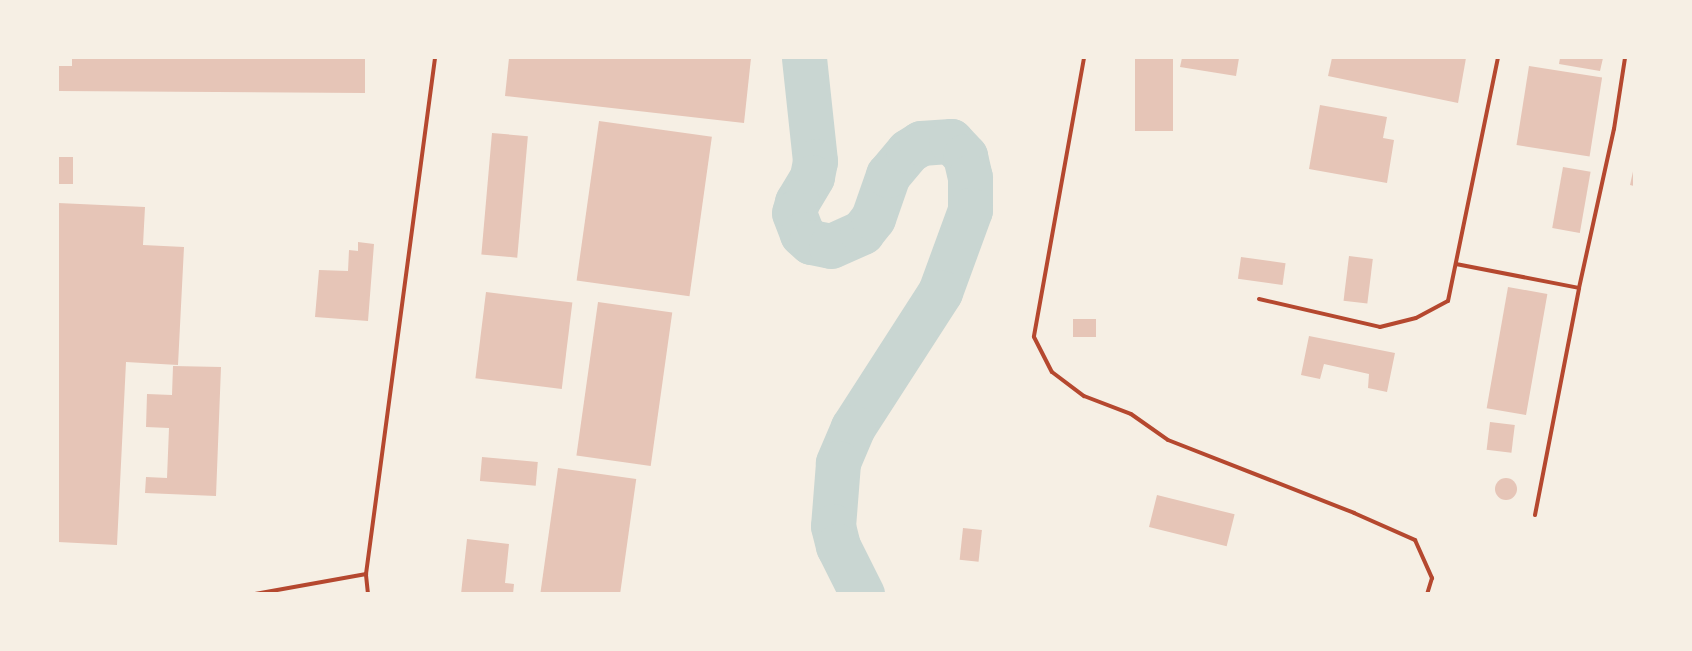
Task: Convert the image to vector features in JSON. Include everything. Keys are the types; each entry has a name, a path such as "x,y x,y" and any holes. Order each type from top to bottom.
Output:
{"lane":[{"path":"368,594 366,574 435,58"},
{"path":"1084,58 1034,337 1052,372 1084,396 1131,414 1168,440 1354,513 1415,540 1432,578 1427,594"},
{"path":"1259,299 1380,328 1416,318 1448,301 1498,58"},
{"path":"1535,515 1579,288 1614,129 1625,58"},
{"path":"1456,264 1579,288"},
{"path":"255,594 366,574"}],"building":[{"path":"72,58 365,58 365,93 58,91 58,66 72,66"},
{"path":"509,58 751,58 744,123 505,96"},
{"path":"1135,58 1173,58 1173,131 1135,131"},
{"path":"1182,58 1239,58 1236,76 1180,67"},
{"path":"1332,58 1466,58 1458,103 1328,76"},
{"path":"1560,58 1603,58 1600,71 1559,64"},
{"path":"1529,66 1602,78 1590,157 1516,145"},
{"path":"1320,105 1387,117 1383,138 1394,140 1387,183 1309,169"},
{"path":"599,121 712,137 689,296 577,280"},
{"path":"492,133 528,136 517,258 481,255"},
{"path":"58,157 73,157 73,184 58,184"},
{"path":"1563,167 1591,172 1580,233 1552,228"},
{"path":"1634,167 1634,186 1630,185"},
{"path":"58,203 145,207 143,245 184,247 178,365 126,362 117,545 58,542"},
{"path":"358,242 374,244 368,321 315,317 319,270 348,271 349,250 358,251"},
{"path":"1349,256 1373,259 1367,304 1344,301"},
{"path":"1241,257 1286,263 1283,285 1238,279"},
{"path":"1508,287 1547,294 1526,415 1487,408"},
{"path":"486,292 572,303 562,389 475,378"},
{"path":"598,302 672,312 651,466 576,455"},
{"path":"1073,319 1096,319 1096,337 1073,337"},
{"path":"1309,336 1395,353 1387,392 1368,388 1369,374 1324,364 1320,379 1301,375"},
{"path":"173,366 221,367 216,496 145,493 146,477 167,478 169,428 146,427 147,394 172,395"},
{"path":"1490,422 1515,425 1511,453 1487,450"},
{"path":"482,457 538,462 536,486 480,481"},
{"path":"558,468 636,479 620,594 540,594"},
{"path":"1502,478 1510,478 1517,485 1517,493 1510,500 1502,500 1495,493 1495,485"},
{"path":"1157,495 1235,514 1227,546 1149,527"},
{"path":"963,528 982,530 979,562 960,560"},
{"path":"467,539 509,544 505,583 514,584 513,594 461,594"}],"waterway":[{"path":"804,58 815,161 812,177 797,202 794,213 802,234 811,242 831,246 862,232 873,218 888,175 908,151 921,143 951,141 965,156 970,177 970,210 940,292 853,427 838,463 833,526 838,546 862,594"}]}
